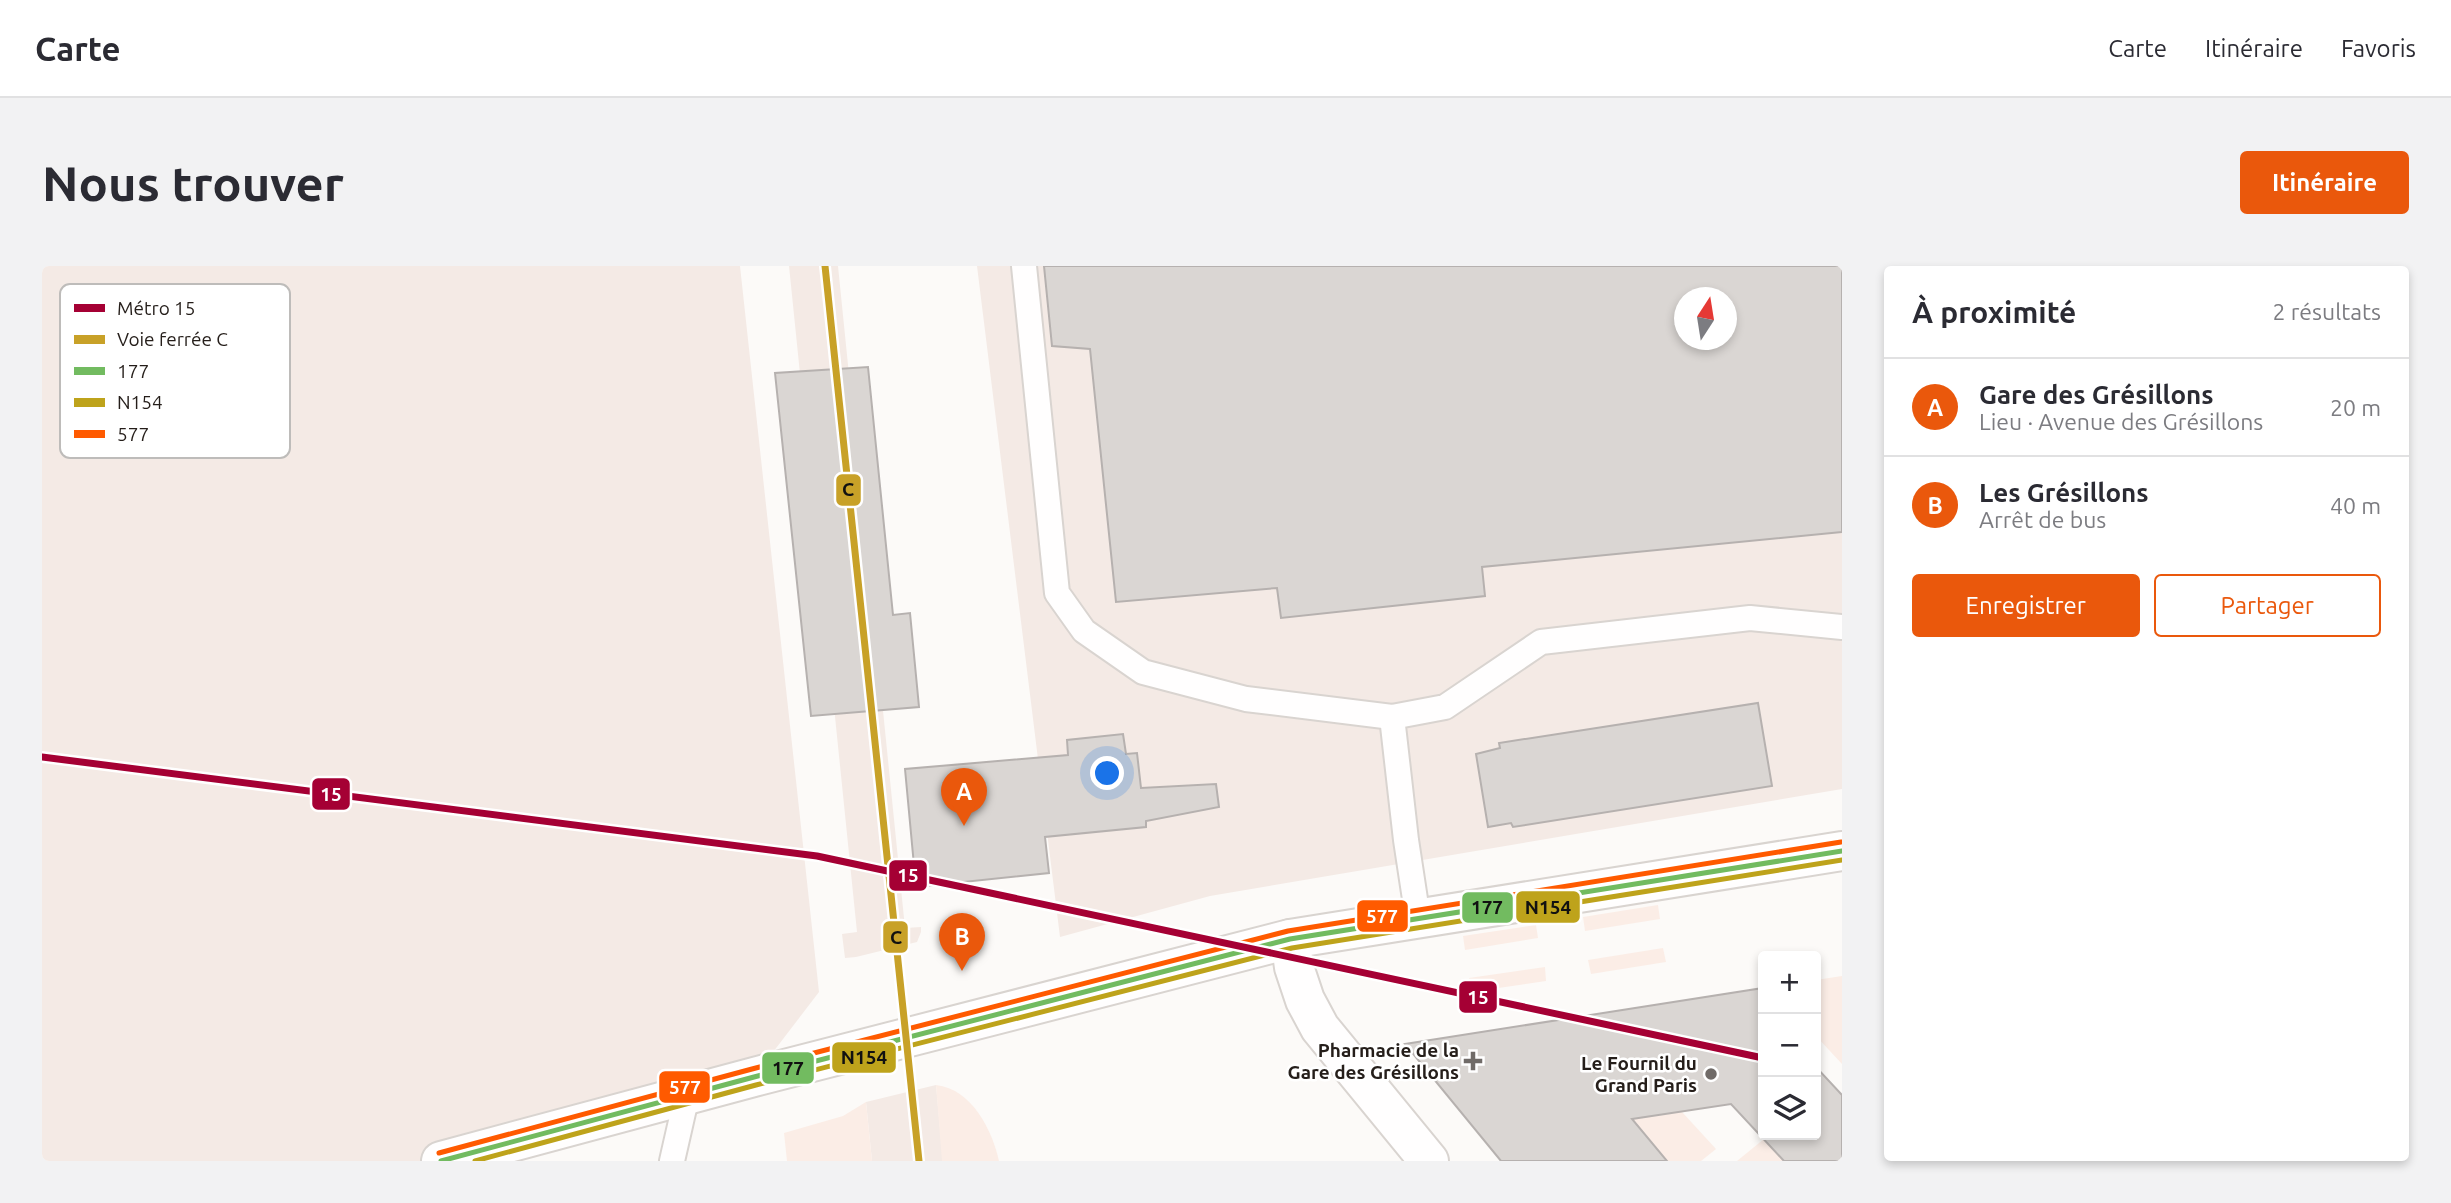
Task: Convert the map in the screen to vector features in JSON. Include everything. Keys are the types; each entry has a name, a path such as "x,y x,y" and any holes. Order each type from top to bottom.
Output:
{"main road":[{"path":"441,1161 1290,939 1842,851"},
{"path":"1290,939 1294,967 1305,1000 1320,1028 1429,1161"}],"lane":[{"path":"1024,266 1057,593 1084,631 1143,672 1246,699 1392,717 1445,707 1541,642 1750,618 1842,627"},
{"path":"1392,717 1418,919"},
{"path":"671,1161 687,1095"}],"shaded area":[{"path":"42,266 740,266 819,992 754,1077 442,1161 42,1161"},
{"path":"789,266 838,266 905,928 921,927 917,942 845,958 842,934 857,932"},
{"path":"977,266 1842,266 1842,789 1210,896 1060,937"},
{"path":"1658,905 1660,919 1585,931 1583,917"},
{"path":"1536,925 1538,938 1465,950 1463,936"},
{"path":"1663,948 1666,962 1591,974 1588,960"},
{"path":"1545,967 1546,981 1471,992 1469,978"},
{"path":"1842,976 1842,1064 1821,1041 1821,979"},
{"path":"936,1085 943,1161 872,1161 866,1102"},
{"path":"936,1085 949,1088 970,1103 985,1124 999,1161 942,1161"},
{"path":"866,1102 872,1161 787,1161 784,1133 843,1116"},
{"path":"1682,1112 1716,1149 1701,1161 1667,1161 1632,1119"},
{"path":"1765,1140 1784,1161 1737,1161"}],"building":[{"path":"1044,266 1842,266 1842,532 1482,567 1485,596 1281,618 1277,588 1116,602 1090,349 1052,346"},
{"path":"868,367 893,615 910,613 919,707 811,716 775,373"},
{"path":"1758,703 1772,786 1513,827 1511,823 1488,827 1476,754 1500,748 1499,743"},
{"path":"1123,734 1126,754 1137,753 1141,788 1216,784 1219,807 1146,821 1146,827 1045,837 1049,873 916,887 905,769 1068,755 1067,740"},
{"path":"1758,989 1758,1133 1731,1104 1632,1119 1667,1161 1501,1161 1405,1044"},
{"path":"1821,1072 1842,1095 1842,1161 1784,1161 1764,1140 1821,1140"}],"metro line":[{"name":"15","path":"42,757 817,856 1758,1057"}],"rail line":[{"name":"C","path":"825,266 919,1161"}],"transit line":[{"name":"577","path":"439,1153 1288,931 1841,842"},
{"name":"177","path":"441,1161 1290,939 1842,851"},
{"name":"N154","path":"475,1161 756,1085 1292,948 1842,860"}],"place":[{"name":"Gare des Grésillons","path":"964,826"},
{"name":"Les Grésillons","path":"962,971"},
{"name":"Pharmacie de la Gare des Grésillons","path":"1473,1061"},
{"name":"Le Fournil du Grand Paris","path":"1711,1074"}]}
